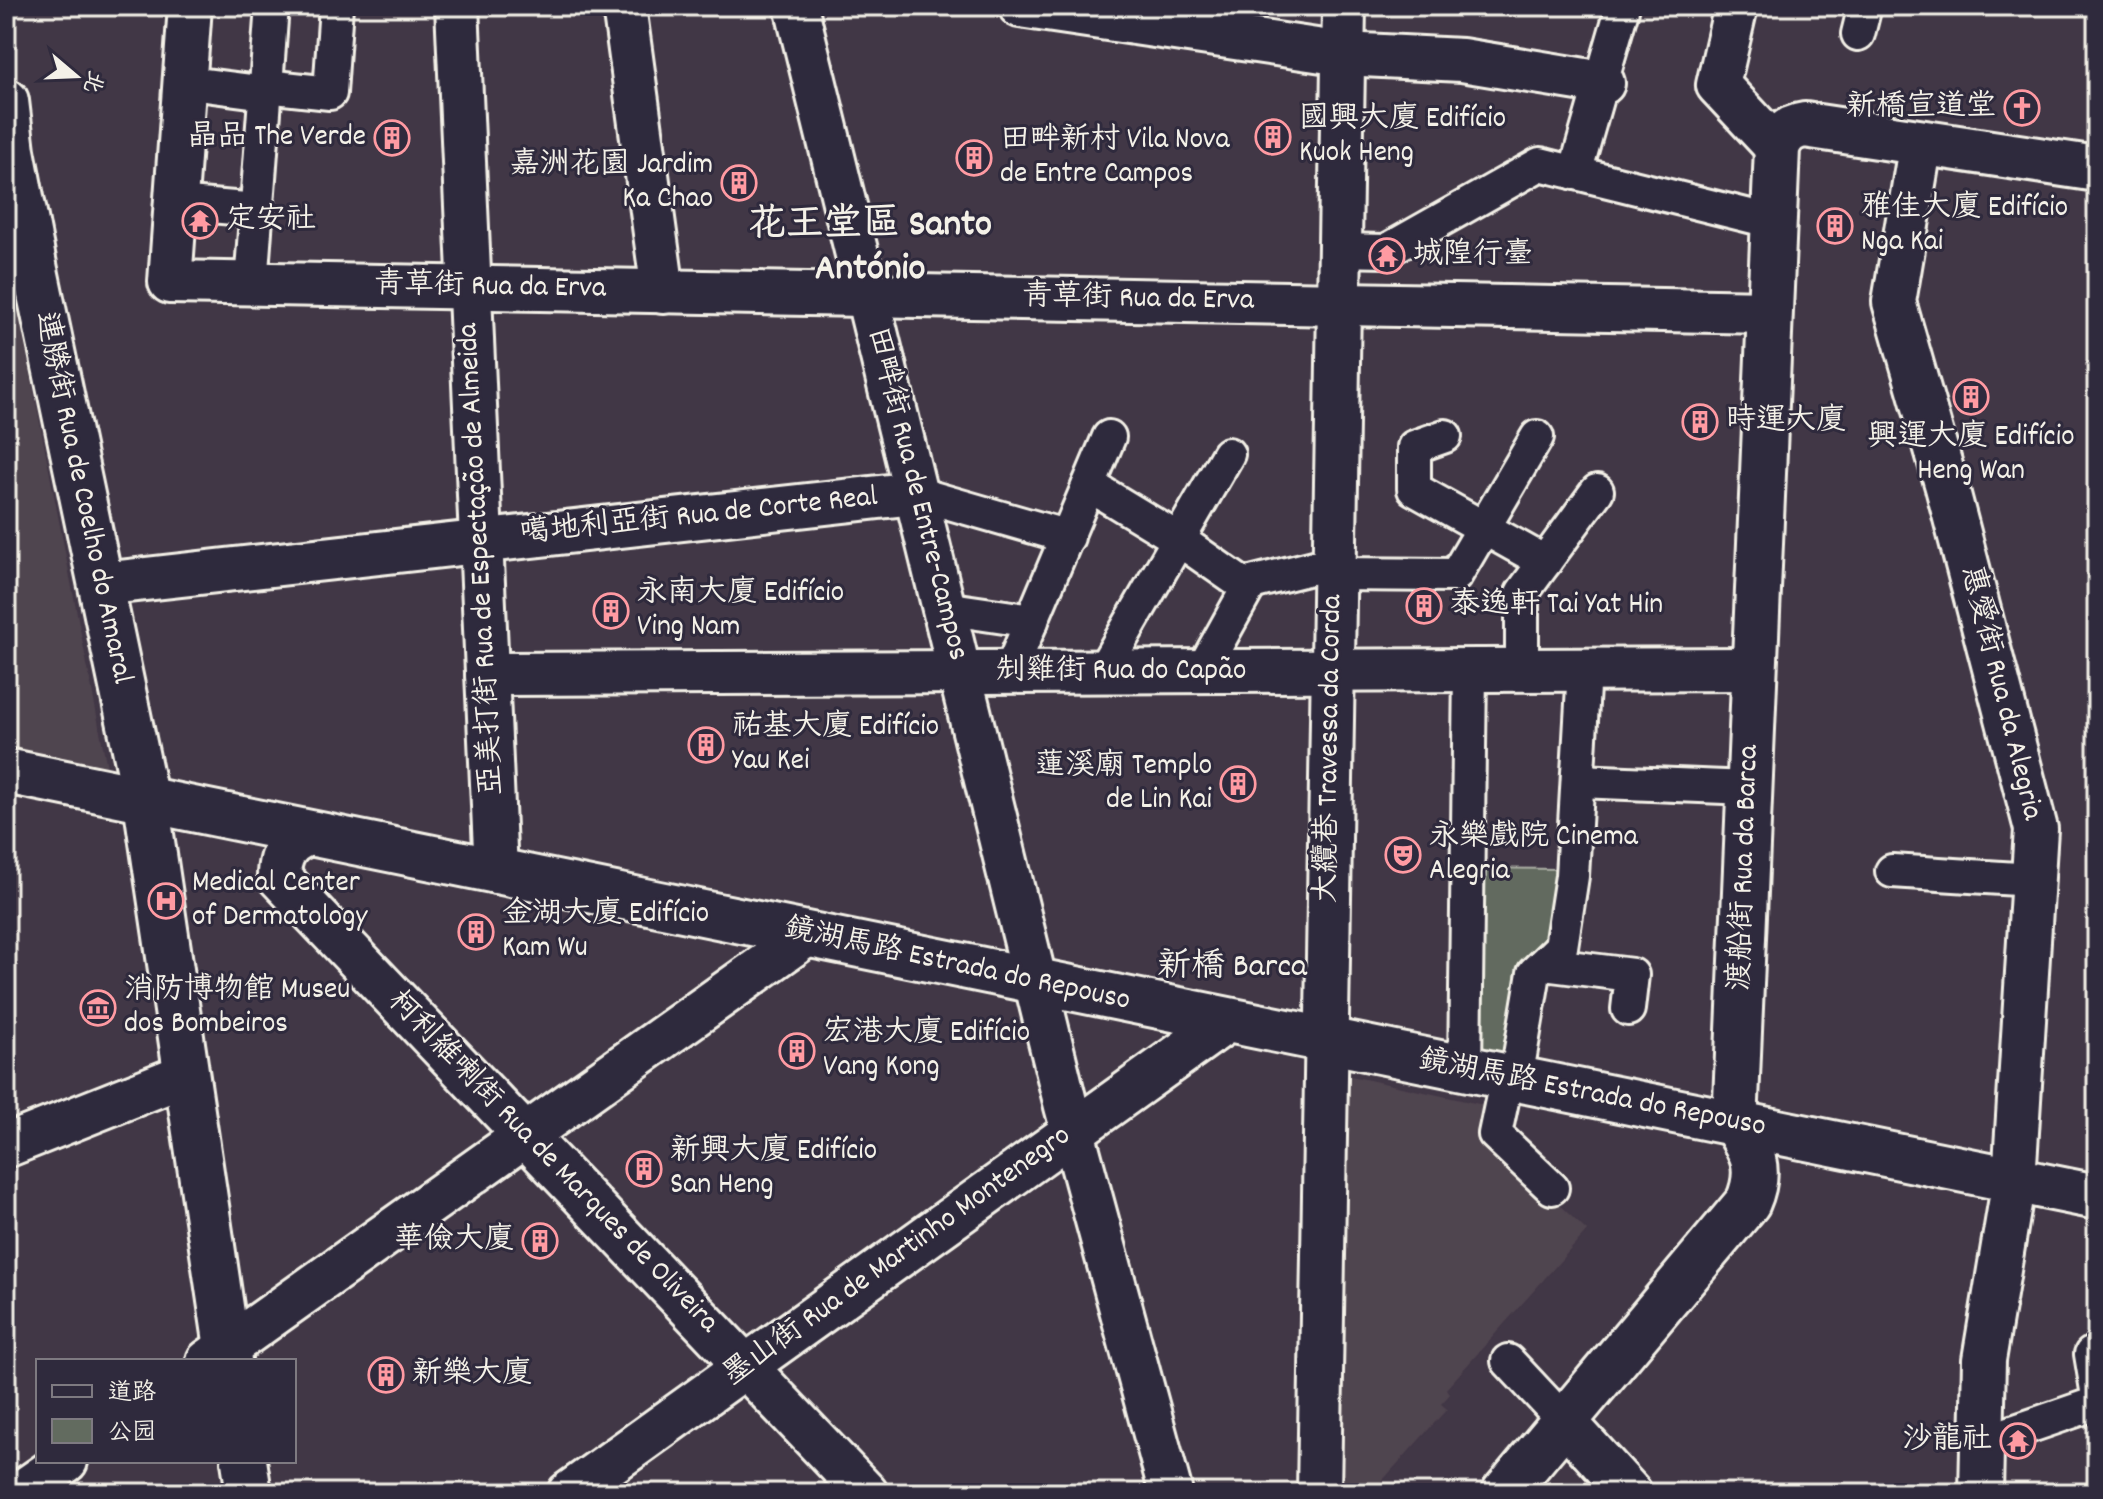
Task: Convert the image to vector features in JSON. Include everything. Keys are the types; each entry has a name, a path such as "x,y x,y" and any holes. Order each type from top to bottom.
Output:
{"street":[{"path":"190,6 176,203 257,210"},
{"path":"251,284 272,6"},
{"path":"205,85 330,93 336,6"},
{"name":"亞美打街 Rua de Espectação de Almeida","path":"457,6 496,872"},
{"path":"624,6 663,292"},
{"name":"田畔街 Rua de Entre-Campos","path":"796,6 1035,982 1171,1493"},
{"path":"1020,6 1343,54 1462,60 1603,83"},
{"name":"大纜巷 Travessa da Corda","path":"1319,1493 1344,6"},
{"path":"1575,173 1623,6"},
{"path":"1736,6 1718,85 1777,148 1787,131 1805,125 2097,169"},
{"name":"連勝街 Rua de Coelho do Amaral","path":"6,101 12,151 35,270 146,801 187,1074 221,1356"},
{"name":"惠愛街 Rua da Alegria","path":"1921,142 1894,302 1947,487 2036,829 2014,1180 1984,1360 1981,1493"},
{"name":"渡船街 Rua da Barca","path":"1504,1493 1748,1202 1755,1185 1755,1166 1750,1148 1735,1124 1777,148"},
{"path":"1339,250 1386,251 1540,164 1774,222"},
{"name":"青草街 Rua da Erva","path":"176,203 170,282 1769,312"},
{"path":"1445,436 1414,447 1414,489 1545,562"},
{"path":"1010,672 1109,437"},
{"path":"1243,585 1334,568 1456,575 1537,437"},
{"path":"1102,672 1228,454"},
{"path":"1089,485 1178,539 1248,588 1202,671"},
{"path":"1522,669 1522,593 1597,491"},
{"path":"915,493 1068,537"},
{"name":"噶地利亞街 Rua de Corte Real","path":"101,584 915,493"},
{"path":"944,608 1032,621"},
{"path":"1470,669 1496,1075 1495,1134 1552,1188"},
{"path":"1496,1075 1534,973 1561,947 1572,876 1584,669"},
{"name":"𠜎雞街 Rua do Capão","path":"487,674 1755,669"},
{"name":"鏡湖馬路 Estrada do Repouso","path":"6,771 2097,1197"},
{"path":"1578,781 1749,788"},
{"name":"柯利維喇街 Rua de Marques de Oliveira","path":"310,834 298,837 289,844 282,854 279,877 866,1493"},
{"path":"1892,871 2033,880"},
{"path":"221,1356 807,935"},
{"path":"1544,964 1632,975 1628,1009"},
{"name":"墨山街 Rua de Martinho Montenegro","path":"569,1493 1227,1021"},
{"path":"6,1146 187,1074"},
{"path":"2091,1354 2097,1390"},
{"path":"1508,1361 1630,1493"},
{"path":"1981,1443 2097,1403"},
{"path":"20,1493 63,1463"},
{"path":"244,1463 249,1493"}],"shaded area":[{"path":"6,249 105,757 110,782 6,760"},
{"path":"1346,1075 1493,1107 1489,1139 1587,1231 1446,1389 1450,1394 1441,1404 1447,1409 1371,1493 1334,1493"}],"green space":[{"path":"1476,868 1562,869 1555,943 1510,1070 1471,1062"}],"place":[{"name":"新橋宣道堂","path":"2022,108"},
{"name":"國興大廈 Edifício Kuok Heng","path":"1273,137"},
{"name":"晶品 The Verde","path":"392,138"},
{"name":"田畔新村 Vila Nova de Entre Campos","path":"974,158"},
{"name":"嘉洲花園 Jardim Ka Chao","path":"739,183"},
{"name":"定安社","path":"200,221"},
{"name":"雅佳大廈 Edifício Nga Kai","path":"1835,226"},
{"name":"城隍行臺","path":"1387,256"},
{"name":"興運大廈 Edifício Heng Wan","path":"1971,397"},
{"name":"時運大廈","path":"1700,422"},
{"name":"泰逸軒 Tai Yat Hin","path":"1424,606"},
{"name":"永南大廈 Edifício Ving Nam","path":"611,611"},
{"name":"祐基大廈 Edifício Yau Kei","path":"706,745"},
{"name":"蓮溪廟 Templo de Lin Kai","path":"1238,784"},
{"name":"永樂戲院 Cinema Alegria","path":"1403,855"},
{"name":"Medical Center of Dermatology","path":"166,901"},
{"name":"金湖大廈 Edifício Kam Wu","path":"476,932"},
{"name":"消防博物館 Museu dos Bombeiros","path":"98,1008"},
{"name":"宏港大廈 Edifício Vang Kong","path":"797,1051"},
{"name":"新興大廈 Edifício San Heng","path":"644,1169"},
{"name":"華儉大廈","path":"540,1241"},
{"name":"新樂大廈","path":"386,1375"},
{"name":"沙龍社","path":"2018,1441"}],"district":[{"name":"花王堂區 Santo António","path":"870,248"},
{"name":"新橋 Barca","path":"1232,968"}]}
